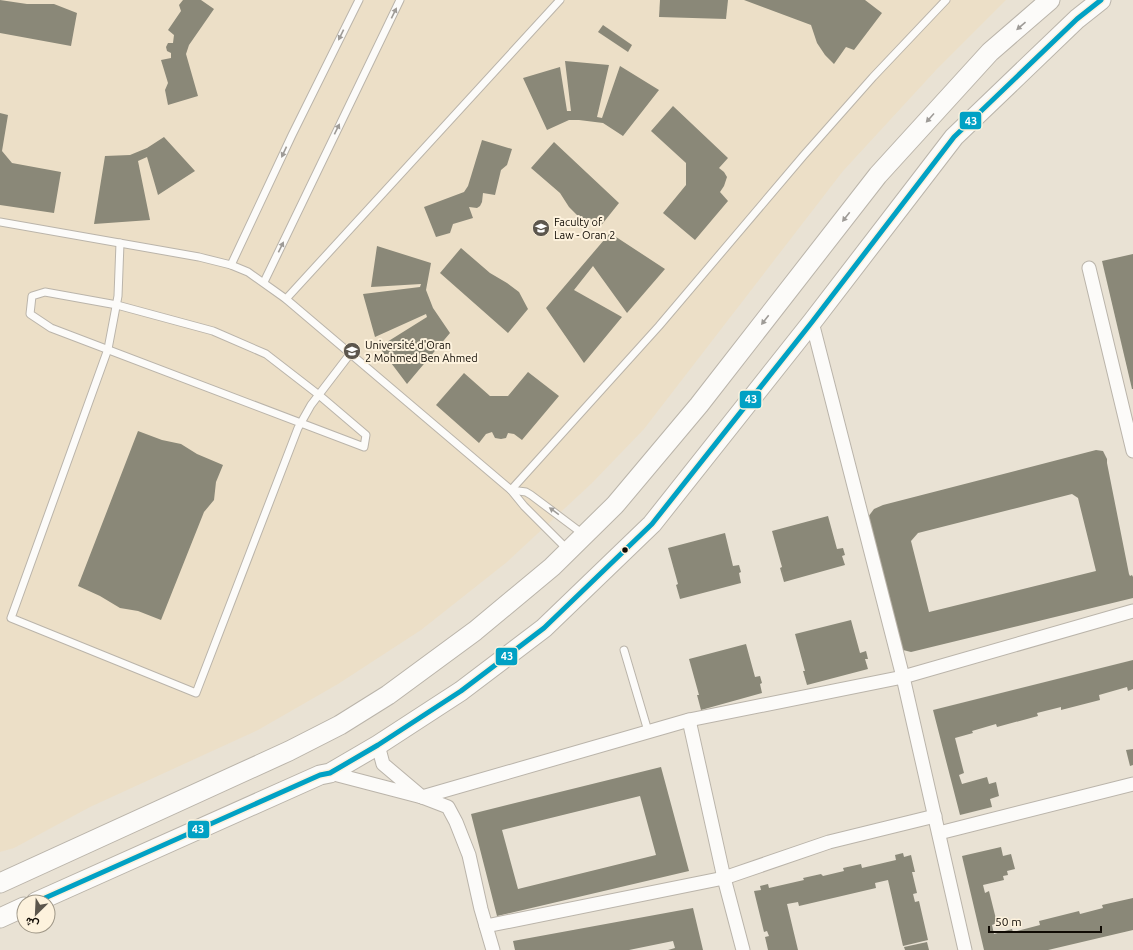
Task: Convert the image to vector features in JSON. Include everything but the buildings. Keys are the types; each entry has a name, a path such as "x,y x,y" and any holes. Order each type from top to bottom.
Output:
{"main road":[{"path":"0,883 282,754 340,725 388,695 475,631 552,567 615,505 699,405 878,175 990,52 1050,0"},
{"path":"54,894 320,775 330,773 378,745 461,691 544,628 652,524 812,322 954,137 1077,19 1101,0"},
{"path":"0,918 16,911"}],"street":[{"path":"1089,268 1133,451"},
{"path":"812,322 902,677 965,950"},
{"path":"422,797 689,720 902,677 1133,611"},
{"path":"689,720 724,878 742,950"},
{"path":"378,745 383,764 422,797"},
{"path":"330,773 422,797 448,807 456,822 469,855 481,909 493,950"},
{"path":"939,833 1133,784"},
{"path":"486,926 724,878 829,842 935,816"}],"lane":[{"path":"231,265 358,0"},
{"path":"264,282 400,0"},
{"path":"286,299 560,0"},
{"path":"511,490 659,326 804,155 946,0"},
{"path":"0,222 199,257 231,265 248,272 286,299 511,490 524,506 568,551"},
{"path":"120,243 117,305 108,349 11,618 196,693 301,423 311,405 350,354"},
{"path":"45,292 117,305 213,330 266,354 319,395 366,435 364,447 51,328 30,314 32,296 45,292"},
{"path":"511,490 531,494 585,535"},
{"path":"624,650 648,731"}],"shaded area":[{"name":"Université d'Oran 2 Mohmed Ben Ahmed","path":"0,0 1006,0 936,70 843,171 644,429 592,483 507,562 421,630 338,684 258,730 90,807 14,848 0,852"}],"transit line":[{"name":"43","path":"54,894 320,775 330,773 378,745 461,691 544,628 652,524 812,322 954,137 1077,19 1101,0"}],"place":[{"name":"Faculty of Law - Oran 2","path":"541,228"},
{"name":"Université d'Oran 2 Mohmed Ben Ahmed","path":"352,351"}]}
